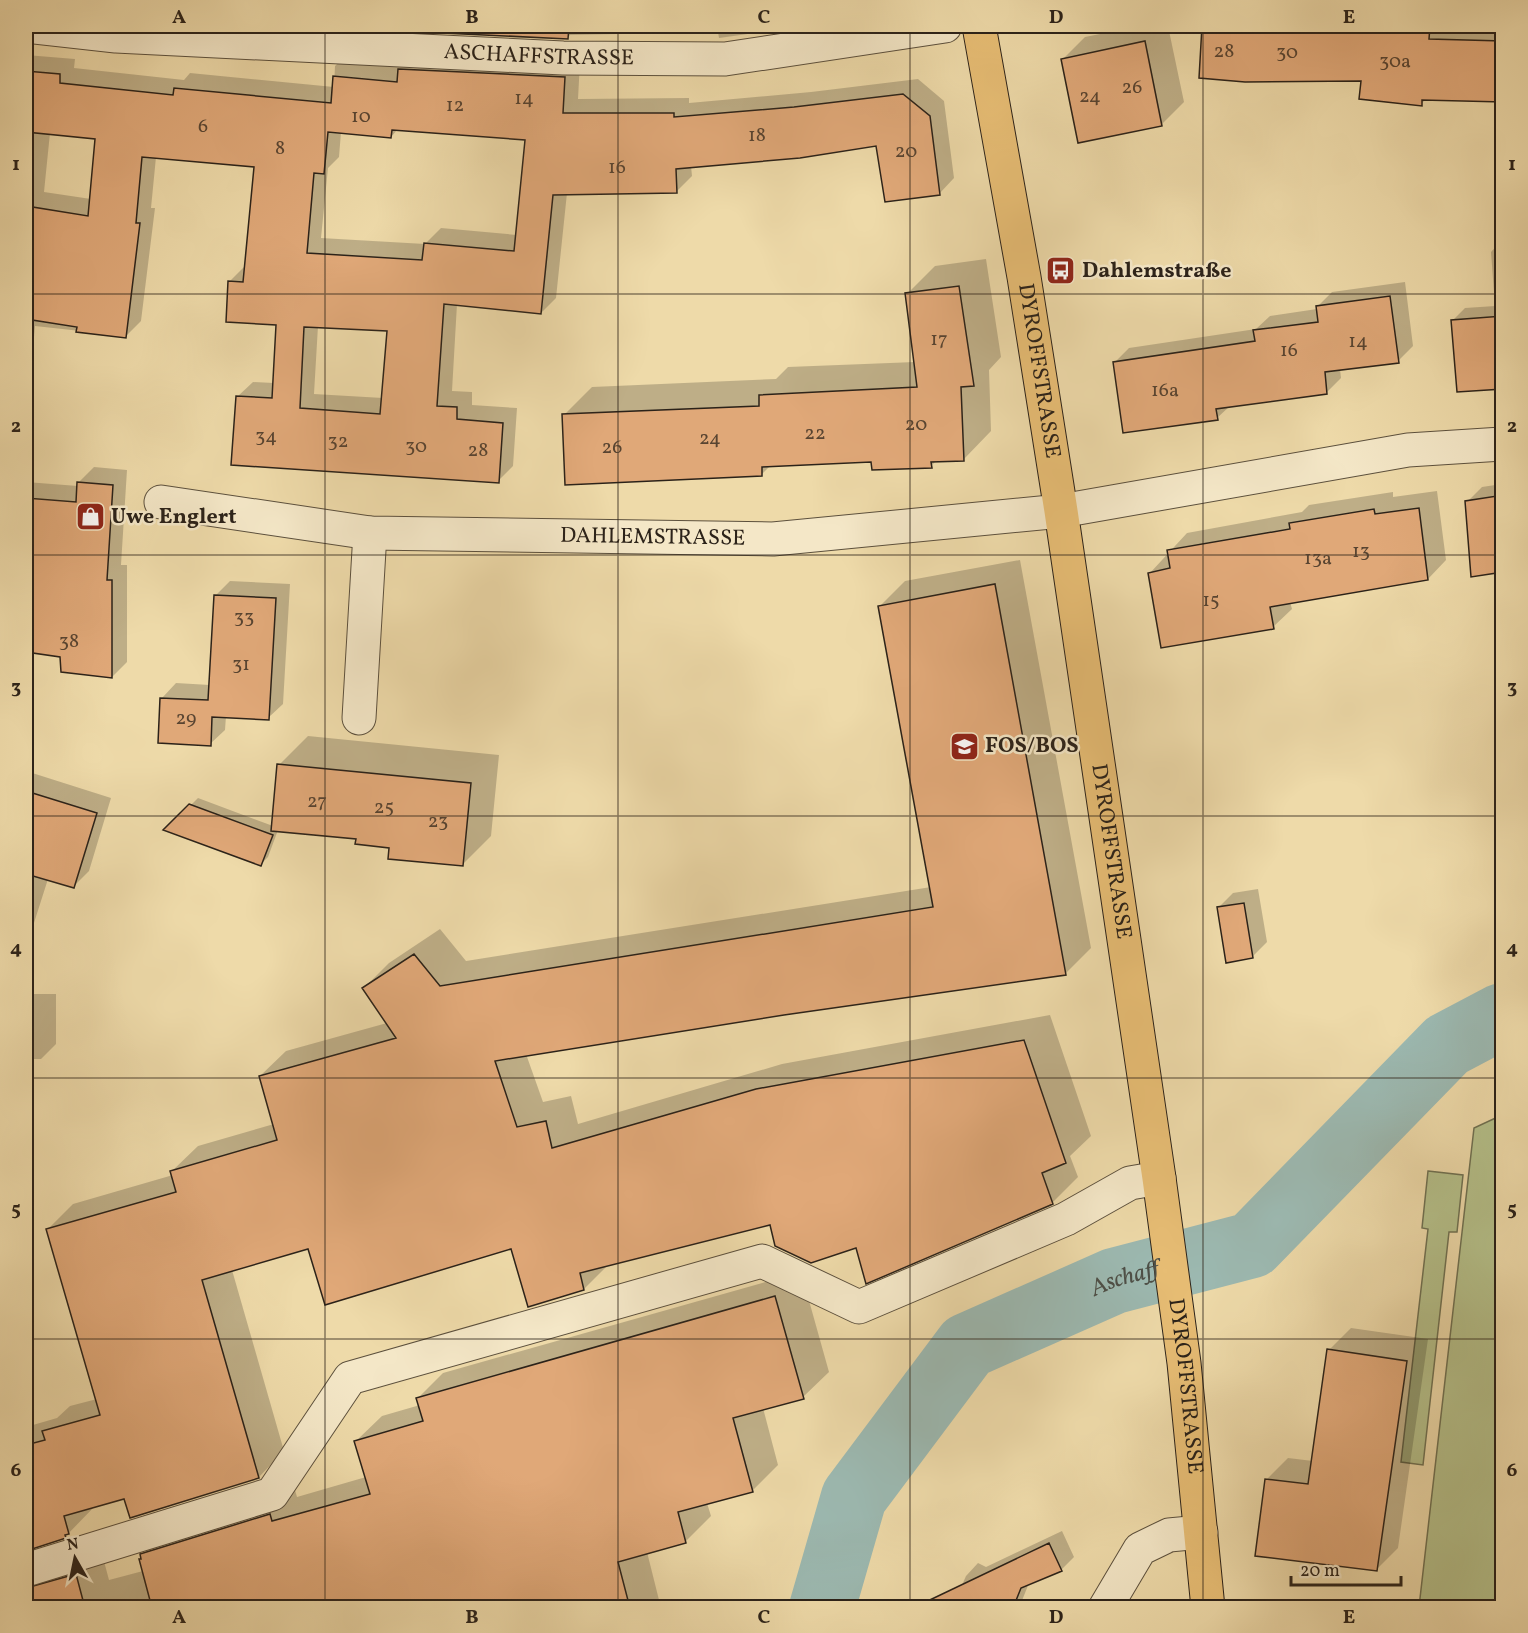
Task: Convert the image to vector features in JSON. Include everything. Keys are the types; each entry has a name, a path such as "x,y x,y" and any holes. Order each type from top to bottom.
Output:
{"main road":[{"name":"DYROFFSTRASSE","path":"979,26 1024,277 1061,512 1159,1178 1178,1318 1208,1608"}],"street":[{"name":"ASCHAFFSTRASSE","path":"26,26 563,58 725,59 945,26"},
{"name":"DAHLEMSTRASSE","path":"161,502 370,533 773,539 1061,512 1408,450 1503,444"},
{"path":"359,718 370,533"},
{"path":"26,1570 272,1494 350,1378 762,1261 859,1307 1066,1219 1130,1183 1159,1178"},
{"path":"1105,1608 1140,1549 1169,1536 1201,1532"}],"green space":[{"path":"1502,1115 1502,1607 1419,1607 1474,1128"},
{"path":"1428,1171 1463,1175 1457,1232 1449,1232 1423,1465 1401,1462 1428,1229 1422,1228"}],"building":[{"path":"401,26 569,26 568,39 401,31"},
{"path":"1202,26 1430,26 1429,39 1503,41 1503,102 1422,100 1422,106 1359,99 1361,81 1245,82 1199,78"},
{"path":"1145,41 1162,126 1078,143 1061,59"},
{"path":"398,69 565,77 563,113 674,113 674,117 794,107 903,94 930,116 940,195 885,202 876,146 800,158 676,169 677,193 553,195 541,314 444,304 437,406 457,407 457,419 503,423 499,483 231,465 236,396 272,398 276,325 226,322 228,281 243,282 254,167 142,157 136,223 140,223 126,338 76,332 77,327 26,319 26,206 88,216 95,139 26,132 26,71 60,74 60,83 173,95 174,88 331,103 333,76 397,82","holes":["392,130 525,140 514,251 424,243 422,260 307,253 314,173 324,174 328,132 391,138","304,327 387,331 380,414 300,408"]},
{"path":"959,286 974,386 961,387 964,461 931,462 932,468 872,470 871,462 762,467 762,476 565,485 562,414 759,406 759,395 917,387 905,293"},
{"path":"1390,296 1399,363 1325,372 1327,394 1216,409 1218,420 1123,433 1113,362 1255,341 1253,330 1318,322 1316,306"},
{"path":"1503,316 1503,389 1457,392 1451,320"},
{"path":"77,482 113,485 107,580 112,580 112,678 61,672 60,657 26,652 26,498 76,502"},
{"path":"1497,496 1503,530 1503,572 1471,577 1465,501"},
{"path":"1419,508 1428,580 1270,607 1274,629 1161,648 1148,573 1170,568 1167,550 1290,529 1289,523 1374,509 1375,514"},
{"path":"995,584 1066,975 784,1015 495,1061 517,1127 546,1121 552,1148 756,1089 1024,1040 1066,1163 1042,1173 1053,1204 866,1284 856,1248 811,1263 775,1246 770,1225 580,1273 584,1290 528,1307 511,1249 325,1305 308,1249 202,1280 259,1478 130,1518 124,1499 64,1516 69,1534 65,1535 66,1538 26,1551 26,1445 45,1440 42,1431 100,1415 46,1229 176,1192 170,1171 277,1140 259,1076 396,1038 362,988 414,954 440,986 933,907 878,606"},
{"path":"214,595 276,598 269,720 212,717 211,746 158,743 160,698 208,700"},
{"path":"277,764 471,783 463,866 388,859 389,848 355,844 356,839 271,831"},
{"path":"26,791 97,813 74,888 26,874"},
{"path":"189,804 273,835 261,866 163,830"},
{"path":"1244,903 1253,958 1226,963 1217,907"},
{"path":"775,1296 804,1399 733,1418 753,1492 678,1512 686,1543 618,1562 630,1608 152,1608 139,1559 141,1559 140,1554 270,1514 272,1521 370,1494 354,1441 423,1421 416,1398"},
{"path":"1327,1349 1407,1361 1377,1571 1255,1556 1265,1479 1308,1484"},
{"path":"1049,1543 1062,1571 1021,1588 1013,1608 913,1608"},
{"path":"76,1574 85,1608 26,1608 26,1588"}],"waterway":[{"name":"Aschaff","path":"822,1608 854,1497 967,1346 1114,1281 1252,1245 1447,1045 1502,1016"}],"place":[{"name":"Dahlemstraße","path":"1061,271"},
{"name":"Uwe Englert","path":"90,517"},
{"name":"FOS/BOS","path":"964,746"}]}
